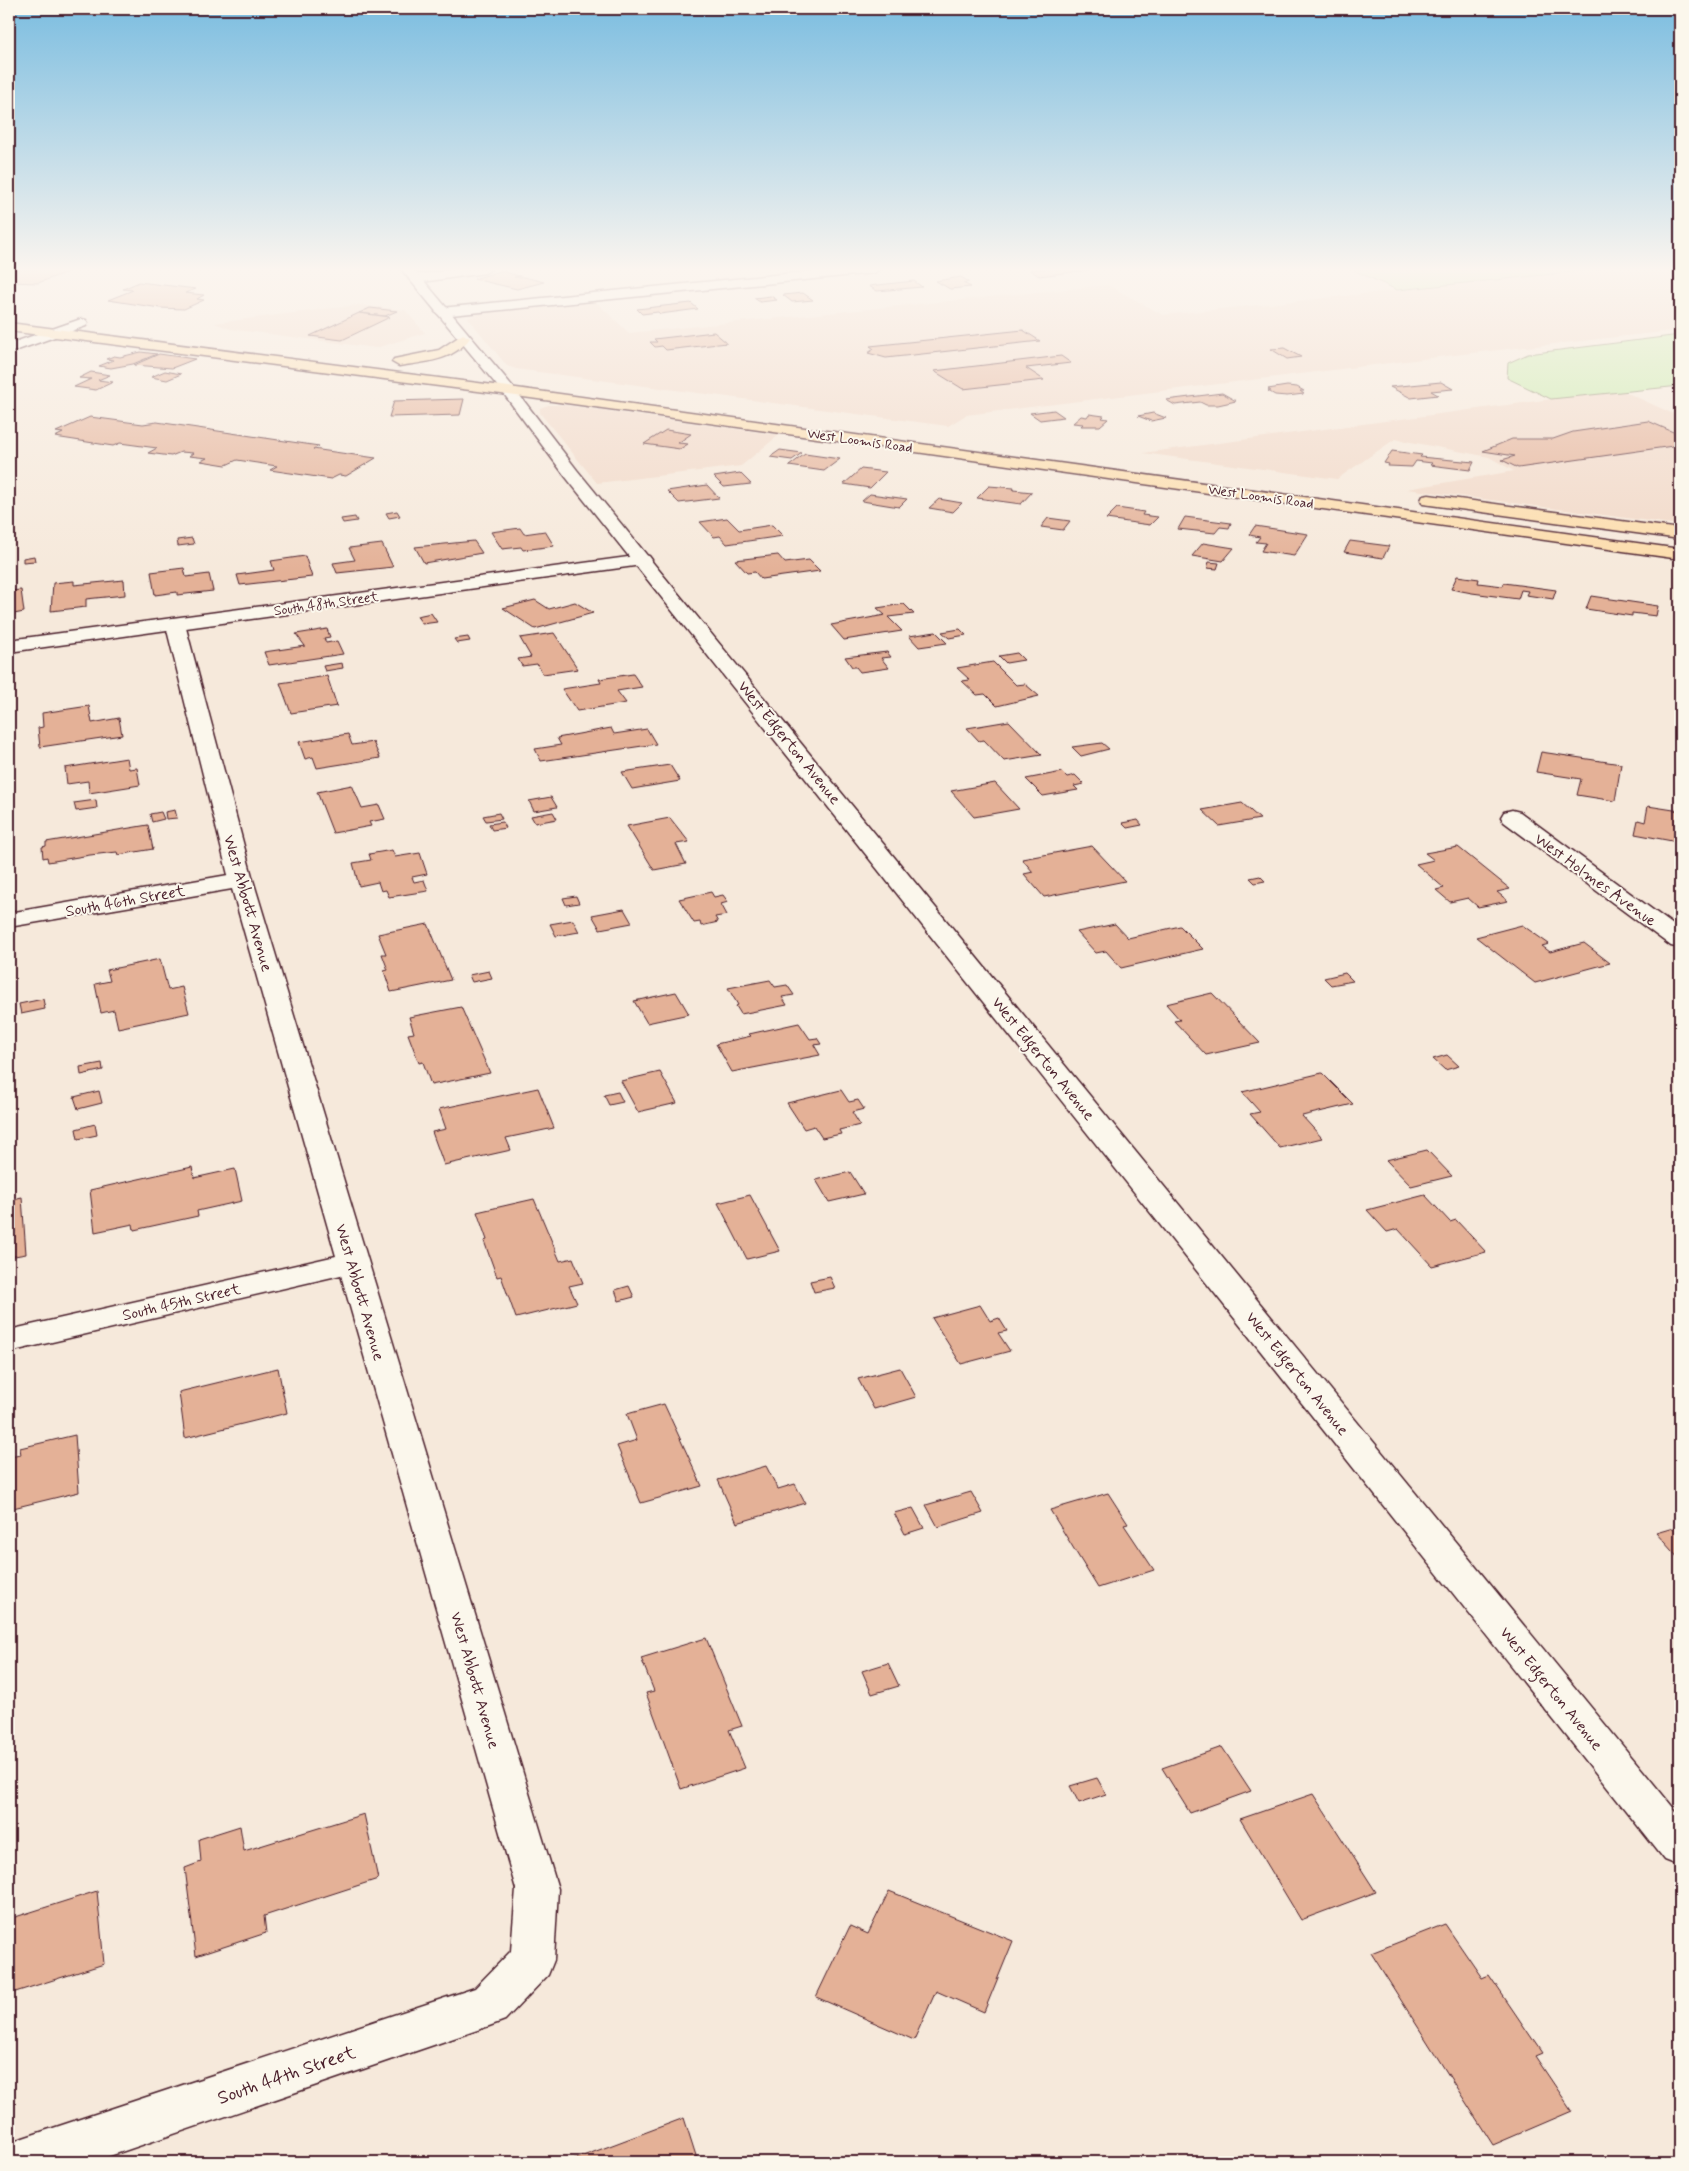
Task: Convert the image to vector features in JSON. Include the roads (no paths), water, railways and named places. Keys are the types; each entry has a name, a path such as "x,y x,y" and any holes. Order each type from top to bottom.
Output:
{"main road":[{"name":"West Loomis Road","path":"347,370 510,391 1680,554"},
{"path":"360,372 365,370"},
{"path":"474,371 511,375"},
{"path":"615,406 639,393"},
{"path":"1128,477 1142,461"},
{"path":"1414,498 1680,534"}],"street":[{"name":"West Edgerton Avenue","path":"491,370 510,391 571,473 1680,1847"},
{"name":"South 48th Street","path":"9,646 643,560"},
{"name":"West Abbott Avenue","path":"175,623 241,880 537,1889 532,1960"},
{"name":"West Holmes Avenue","path":"1512,817 1680,941"},
{"name":"South 46th Street","path":"9,920 241,880"},
{"name":"South 45th Street","path":"9,1341 353,1262"},
{"name":"South 44th Street","path":"23,2162 489,2005 532,1960"}]}
